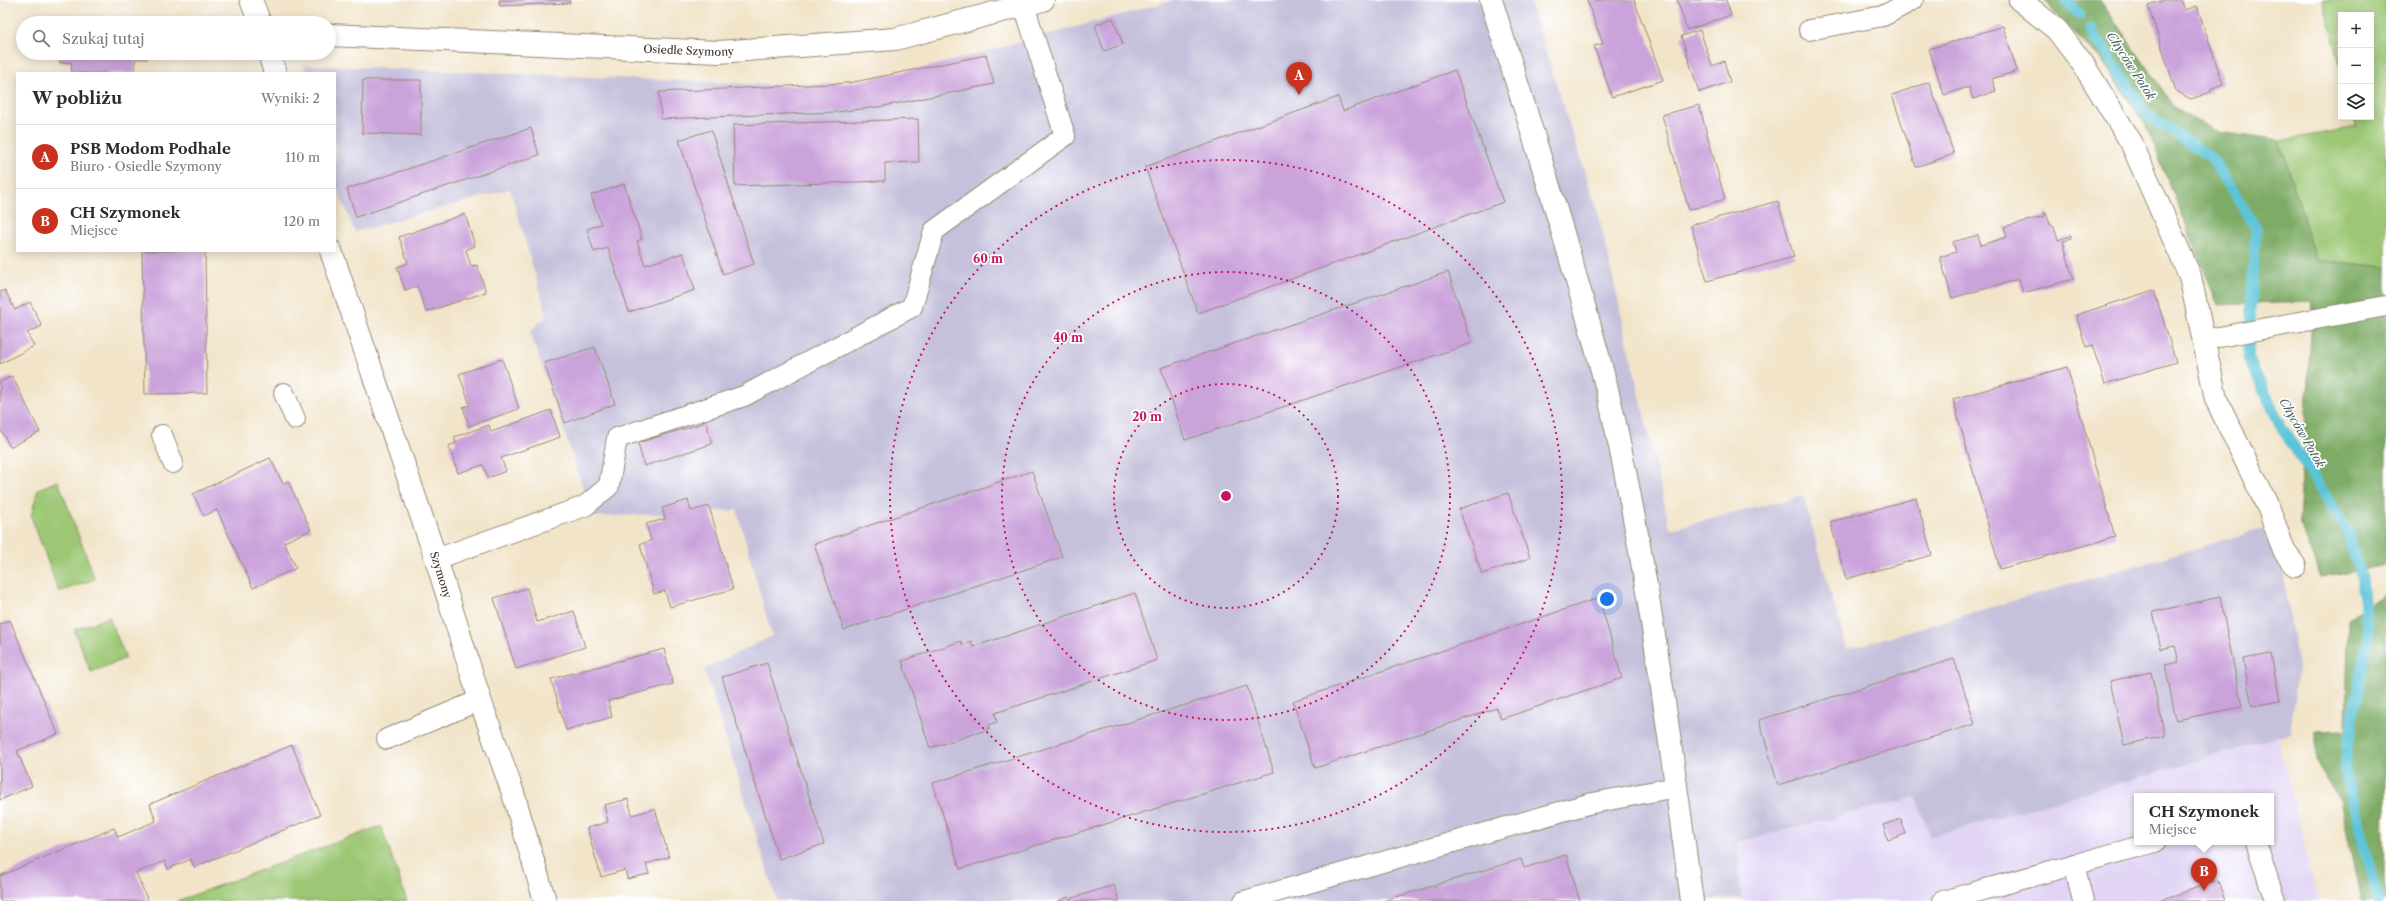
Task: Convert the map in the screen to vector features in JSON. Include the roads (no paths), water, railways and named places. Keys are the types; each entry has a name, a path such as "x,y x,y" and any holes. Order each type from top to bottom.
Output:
{"street":[{"path":"251,0 257,16"},
{"path":"1491,0 1555,206 1596,347 1616,427 1644,570 1692,901"},
{"path":"2020,0 2057,30 2082,64 2131,142 2190,276 2212,338 2216,399 2268,509 2284,550 2295,566"},
{"name":"Osiedle Szymony","path":"336,35 719,52 895,39 1036,2"},
{"path":"271,60 275,72"},
{"name":"Szymony","path":"332,252 436,559 480,700 513,793 545,901"}],"lane":[{"path":"1809,30 1884,16 1913,0"},
{"path":"436,559 585,506 610,486 617,438 744,396 912,306 934,231 1065,136 1036,2"},
{"path":"2212,338 2386,306"},
{"path":"284,393 295,419"},
{"path":"162,435 173,463"},
{"path":"387,738 480,700"},
{"path":"1244,901 1588,804 1676,787"},
{"path":"1943,901 2144,845"},
{"path":"2257,845 2275,901"},
{"path":"2074,864 2083,901"}],"waterway":[{"name":"Chyców Potok","path":"2065,0 2080,15"},
{"name":"Chyców Potok","path":"2090,28 2146,114 2212,158 2256,228 2248,358 2282,428 2347,530 2362,578 2368,640 2344,766 2378,901"}],"place":[{"name":"PSB Modom Podhale","path":"1299,95"},
{"name":"CH Szymonek","path":"2204,891"}]}
